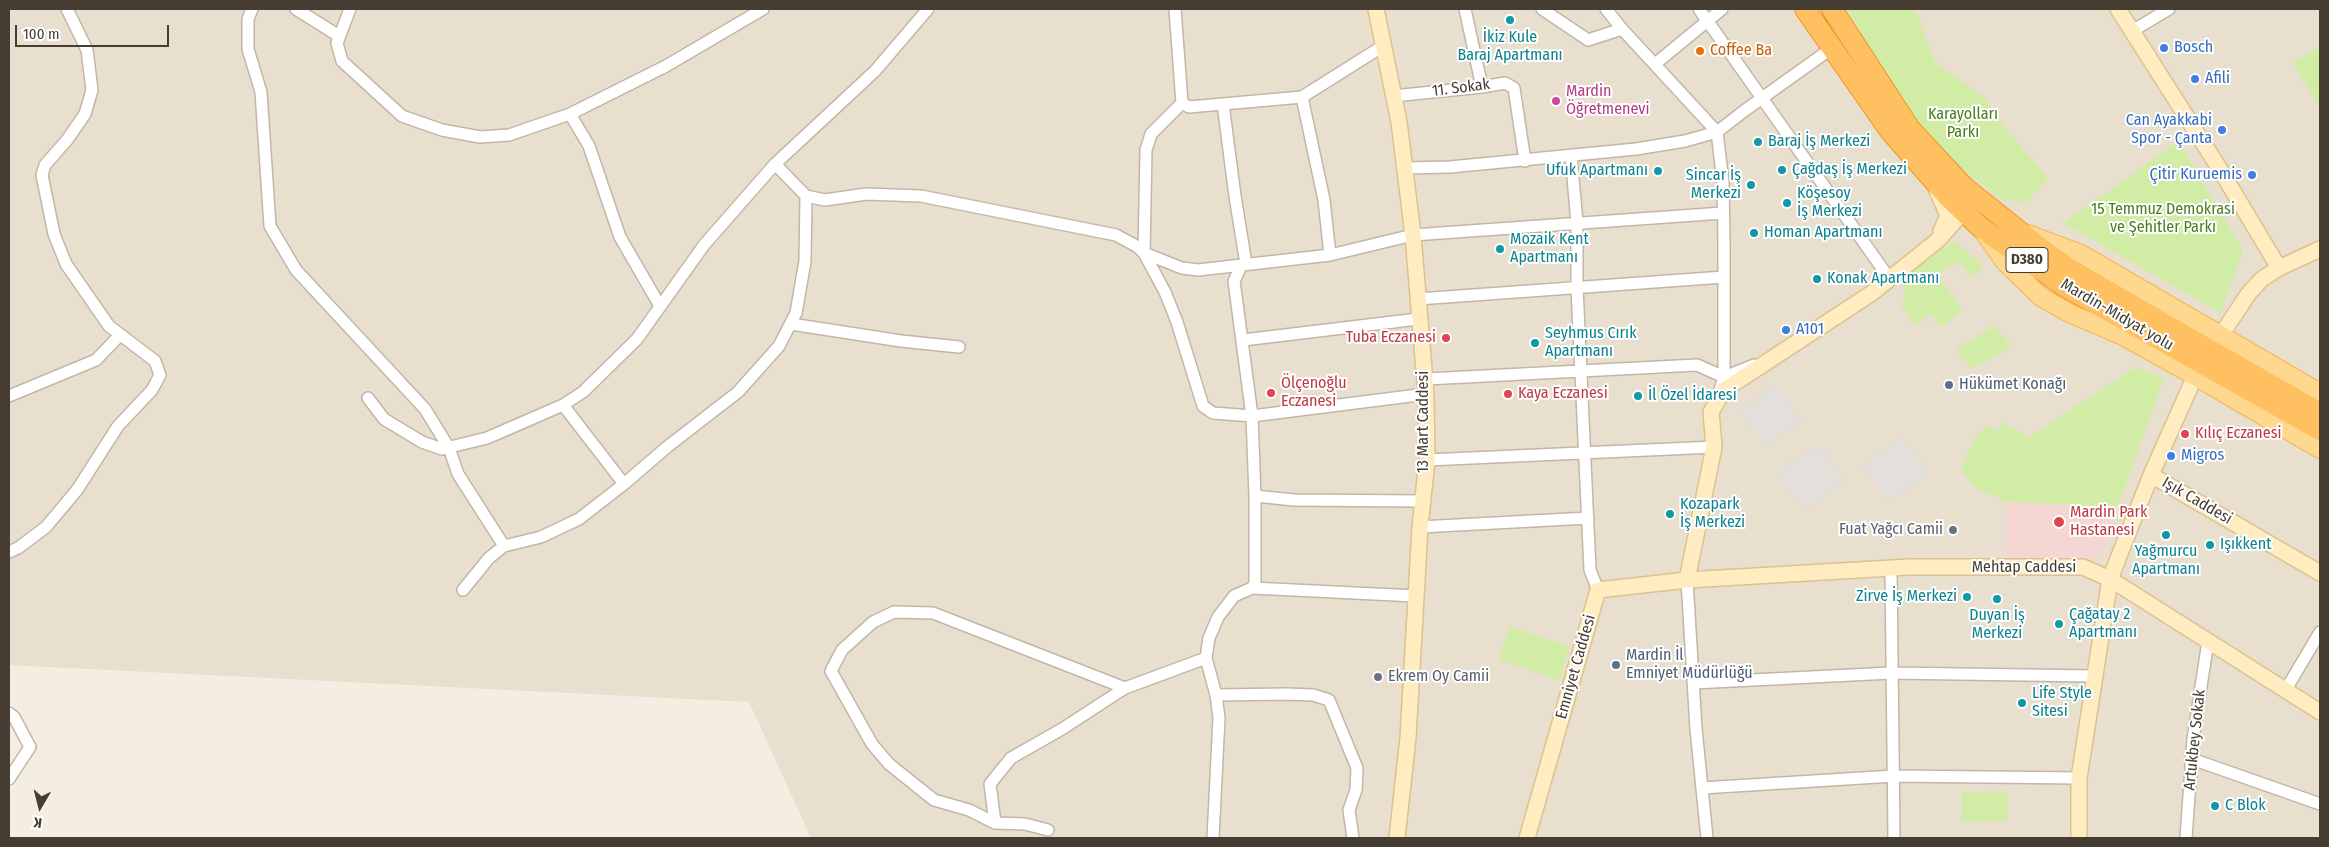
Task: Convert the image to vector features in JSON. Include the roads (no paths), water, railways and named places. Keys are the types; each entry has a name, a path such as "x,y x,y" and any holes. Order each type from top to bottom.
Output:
{"highway":[{"name":"Mardin-Midyat yolu","path":"1805,9 1890,131 1948,197 1998,215 2079,275 2320,413"},
{"name":"Mardin-Midyat yolu","path":"1832,9 1910,129 1964,187 1980,227 2064,286 2320,430"}],"main road":[{"path":"1980,227 2005,262 2041,297 2069,313 2121,335 2320,449"},
{"path":"2017,230 2081,254 2124,281 2320,393"}],"street":[{"path":"9,552 18,548 46,527 77,490 118,426 152,390 160,375 155,361 109,326 66,264 54,234 42,175 45,164 67,140 85,114 92,90 86,50 68,9"},
{"path":"252,9 248,19 248,49 261,92 270,226 296,270 425,409 449,448 458,474 504,546"},
{"path":"296,9 339,36"},
{"path":"350,9 337,43 342,61 402,116 442,130 480,137 509,135 570,114 666,66 763,9"},
{"path":"368,398 384,420 422,442 442,449 487,438 563,405 583,392 637,339 704,245 775,164 875,71 928,9"},
{"path":"1144,253 1146,150 1151,134 1182,103 1175,9"},
{"name":"13 Mart Caddesi","path":"1376,9 1399,122 1413,235 1418,319 1426,386 1426,460 1420,526 1408,738 1397,838"},
{"path":"1465,9 1482,87"},
{"path":"1542,9 1588,40 1622,30"},
{"path":"1606,9 1622,30 1717,132 1722,182 1724,277 1724,377 1717,403"},
{"path":"1699,9 1889,278"},
{"path":"1655,64 1707,19 1722,9"},
{"path":"2118,9 2221,171 2279,268"},
{"path":"2132,31 2169,9"},
{"path":"1182,103 1189,107 1302,97 1383,46"},
{"path":"1404,168 1450,167 1525,160 1646,148 1685,141 1717,132 1832,48"},
{"name":"11. Sokak","path":"1393,96 1505,83 1514,88 1525,160"},
{"path":"1302,97 1324,200 1330,255"},
{"path":"1223,104 1244,265 1234,281 1252,416 1255,496 1255,583 1252,588"},
{"path":"570,114 589,146 620,237 660,306"},
{"path":"1571,155 1577,223 1577,287 1590,570 1598,590 1688,576"},
{"path":"775,164 806,196 825,200 866,194 921,196 1116,235 1138,247 1144,253 1165,292 1177,322 1203,406 1213,413 1252,416 1426,386 1582,369 1696,364 1724,377 1772,358"},
{"path":"1927,171 1948,216 1938,240"},
{"path":"463,590 489,558 504,546 541,537 579,519 738,392 779,346 796,313 804,261 806,196"},
{"path":"1707,838 1693,683 1688,576 1714,447 1711,412 1724,390 1872,293 1938,240 1971,204"},
{"path":"1144,253 1182,268 1198,270 1330,255 1413,235 1723,213"},
{"path":"1938,240 1966,228 1980,227 1998,215"},
{"path":"2221,335 2250,293 2262,280 2279,268 2320,249"},
{"path":"1418,299 1724,277"},
{"path":"1243,340 1418,319"},
{"path":"791,324 901,341 959,347"},
{"path":"9,396 96,360 120,334"},
{"path":"2080,838 2079,778 2110,579 2151,475 2195,376"},
{"path":"563,405 624,484"},
{"path":"1426,460 1714,447"},
{"name":"Işık Caddesi","path":"2151,475 2320,573"},
{"path":"1255,496 1294,500 1422,501"},
{"path":"1420,526 1588,518"},
{"name":"Mehtap Caddesi","path":"1688,576 1891,568 2082,567 2110,579 2320,712"},
{"path":"1891,568 1894,838"},
{"path":"1213,838 1219,718 1216,695 1206,658 1208,638 1218,617 1234,596 1252,588 1416,596"},
{"name":"Emniyet Caddesi","path":"1526,838 1598,590"},
{"path":"1048,830 1025,824 995,823 969,810 934,800 889,764 872,744 831,671 842,650 874,622 894,612 933,613 1125,688"},
{"path":"2285,691 2320,632"},
{"name":"Artukbey Sokak","path":"2186,838 2192,760 2208,642"},
{"path":"995,823 990,784 1011,758 1062,729 1125,688 1206,658"},
{"path":"1693,683 1891,673 2094,676"},
{"path":"1216,695 1313,695 1330,700 1356,768 1356,790 1349,810 1353,838"},
{"path":"9,713 14,717 30,747 9,779"},
{"path":"2192,760 2320,804"},
{"path":"1702,788 1894,776 2079,778"}],"place":[{"name":"İkiz Kule Baraj Apartmanı","path":"1510,20"},
{"name":"Bosch","path":"2164,48"},
{"name":"Coffee Ba","path":"1700,51"},
{"name":"Afili","path":"2195,79"},
{"name":"Mardin Öğretmenevi","path":"1556,101"},
{"name":"Can Ayakkabi Spor - Çanta","path":"2222,130"},
{"name":"Baraj İş Merkezi","path":"1758,142"},
{"name":"Çağdaş İş Merkezi","path":"1782,170"},
{"name":"Ufuk Apartmanı","path":"1658,171"},
{"name":"Çitir Kuruemis","path":"2252,175"},
{"name":"Sincar İş Merkezi","path":"1751,185"},
{"name":"Köşesoy İş Merkezi","path":"1787,203"},
{"name":"Homan Apartmanı","path":"1754,233"},
{"name":"Mozaik Kent Apartmanı","path":"1500,249"},
{"name":"Konak Apartmanı","path":"1817,279"},
{"name":"A101","path":"1786,330"},
{"name":"Tuba Eczanesi","path":"1446,338"},
{"name":"Seyhmus Cırık Apartmanı","path":"1535,343"},
{"name":"Hükümet Konağı","path":"1949,385"},
{"name":"Ölçenoğlu Eczanesi","path":"1271,393"},
{"name":"Kaya Eczanesi","path":"1508,394"},
{"name":"İl Özel İdaresi","path":"1638,396"},
{"name":"Kılıç Eczanesi","path":"2185,434"},
{"name":"Migros","path":"2171,456"},
{"name":"Kozapark İş Merkezi","path":"1670,514"},
{"name":"Mardin Park Hastanesi","path":"2059,522"},
{"name":"Fuat Yağcı Camii","path":"1953,530"},
{"name":"Yağmurcu Apartmanı","path":"2166,535"},
{"name":"Işıkkent","path":"2210,545"},
{"name":"Zirve İş Merkezi","path":"1967,597"},
{"name":"Duyan İş Merkezi","path":"1997,599"},
{"name":"Çağatay 2 Apartmanı","path":"2059,624"},
{"name":"Mardin İl Emniyet Müdürlüğü","path":"1616,665"},
{"name":"Ekrem Oy Camii","path":"1378,677"},
{"name":"Life Style Sitesi","path":"2022,703"},
{"name":"C Blok","path":"2215,806"}],"park label":[{"name":"Karayolları Parkı","path":"1963,124"},
{"name":"15 Temmuz Demokrasi ve Şehitler Parkı","path":"2163,219"}]}
